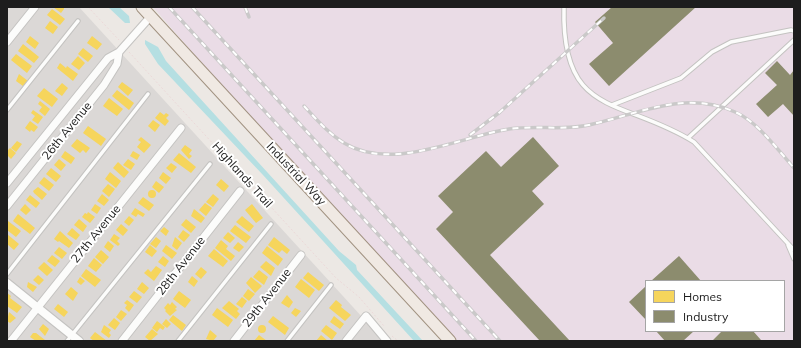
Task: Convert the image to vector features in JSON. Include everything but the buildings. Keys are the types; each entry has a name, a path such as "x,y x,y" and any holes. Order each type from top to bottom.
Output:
{"main road":[{"name":"Industrial Way","path":"142,7 450,341"}],"street":[{"path":"7,42 35,7"},
{"name":"26th Avenue","path":"7,183 108,58 119,52 151,16"},
{"name":"26th Avenue","path":"7,206 104,85 117,64 119,52"},
{"name":"27th Avenue","path":"11,341 181,128"},
{"name":"28th Avenue","path":"122,341 240,191"},
{"name":"29th Avenue","path":"234,341 301,256"},
{"path":"7,283 37,308 69,338 79,341"},
{"path":"346,341 366,316 388,338"}],"lane":[{"path":"564,7 563,34 566,52 574,74 584,88 612,105 679,133 694,142 794,250"},
{"path":"7,110 78,21"},
{"path":"612,105 680,78 712,52 731,42 791,30 794,31"},
{"path":"688,138 794,40"},
{"path":"7,274 148,94"},
{"path":"69,338 210,164"},
{"path":"178,341 271,224"},
{"path":"786,240 794,259"},
{"path":"287,341 331,285"}],"path":[{"name":"Highlands Trail","path":"88,7 336,278 359,297 386,328"},
{"path":"388,338 398,341"}],"shaded area":[{"path":"7,7 79,7 384,341 7,341"},
{"path":"153,7 794,7 794,341 451,341 349,232"}],"water":[{"path":"108,7 119,7 129,16 130,23 125,23"},
{"path":"145,40 158,47 166,61 339,251 356,265 357,270 423,341 414,341 263,175 158,64 145,44"}],"railway":[{"path":"169,7 476,341"},
{"path":"192,7 500,341"},
{"path":"245,7 249,17"},
{"path":"470,135 500,112 604,18"},
{"path":"304,106 327,130 344,143 363,151 383,154 426,150 509,129 583,126 664,106 681,103 699,103 717,106 735,112 752,122 794,168"}]}
